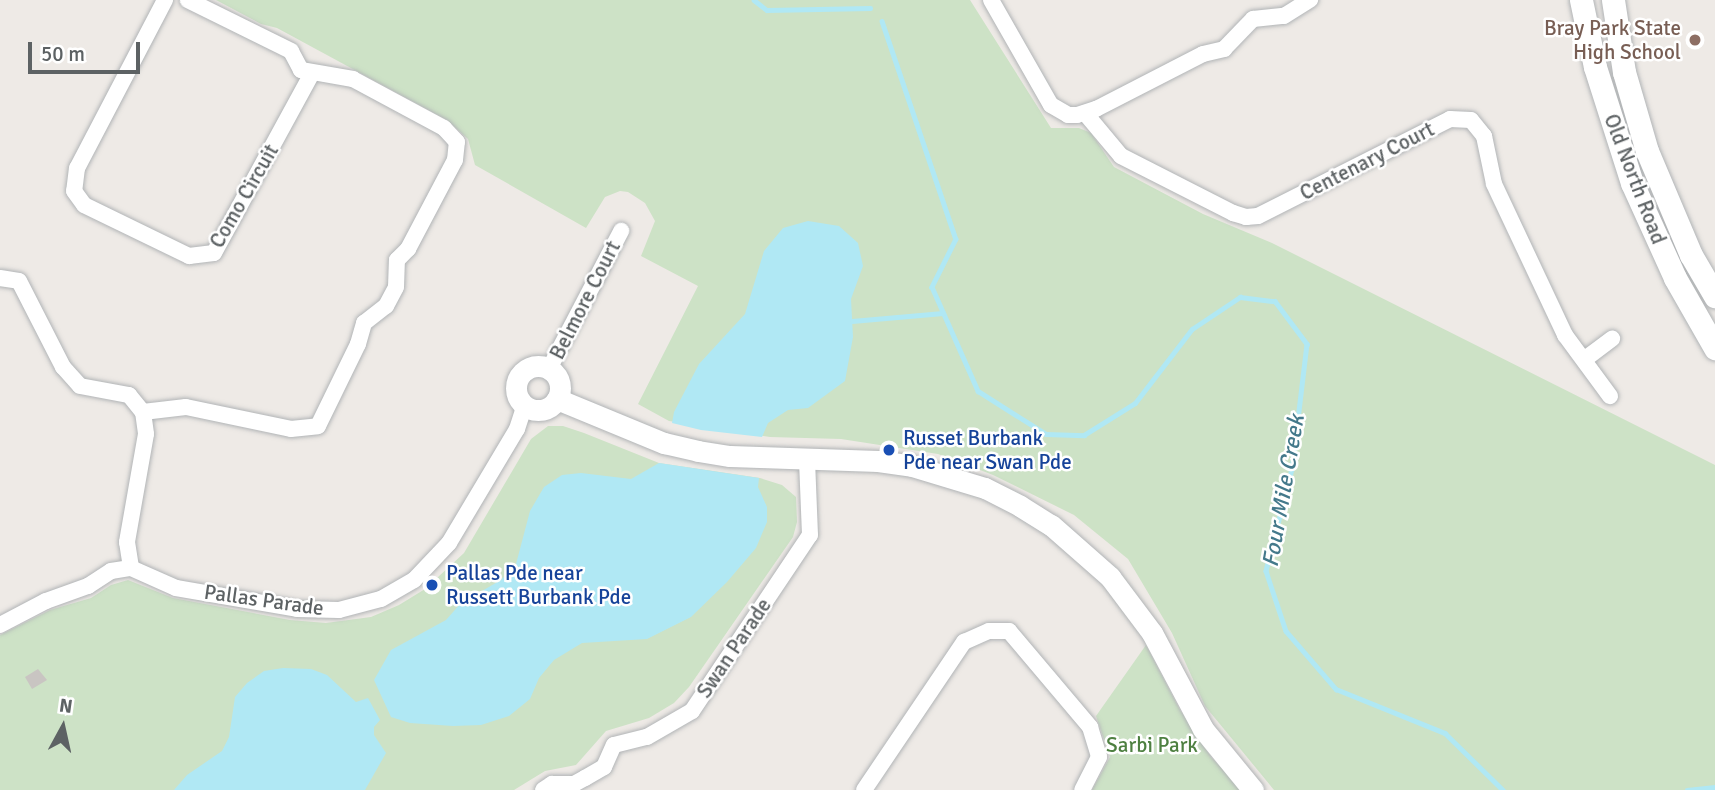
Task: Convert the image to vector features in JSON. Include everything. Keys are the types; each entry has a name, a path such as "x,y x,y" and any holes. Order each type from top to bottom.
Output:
{"main road":[{"name":"Old North Road","path":"1581,0 1595,67 1632,183 1675,278 1715,348"},
{"name":"Old North Road","path":"1613,0 1625,72 1647,151 1691,255 1715,296"}],"street":[{"name":"Como Circuit","path":"165,0 77,168 74,191 84,205 189,256 214,253 312,73"},
{"path":"144,412 186,407 291,429 318,426 358,344 364,323 386,306 396,287 397,260 408,250 456,160 457,142 443,128 353,79 301,69 291,51 188,0"},
{"path":"991,0 1051,105 1068,115 1093,110 1203,54 1224,50 1253,19 1284,16 1310,0"},
{"name":"Centenary Court","path":"1093,110 1118,153 1233,213 1258,216 1450,119 1471,120 1484,136 1494,184 1565,335 1610,396"},
{"name":"Belmore Court","path":"549,369 621,231"},
{"path":"0,278 19,281 63,367 80,386 129,394 144,412 146,434 127,542 131,568 111,571 88,586 46,601 0,625"},
{"path":"1585,359 1612,339"},
{"path":"532,367 549,369 560,386 557,399 539,410 525,405 517,393 518,378 532,367"},
{"path":"557,399 664,443 719,455 878,461 947,475 985,488 1051,524 1086,552 1132,604 1160,648 1203,729 1253,790"},
{"name":"Pallas Parade","path":"131,568 176,588 297,609 339,610 381,599 414,580 449,543 517,429 525,405"},
{"name":"Swan Parade","path":"542,790 552,784 589,784 604,767 614,745 647,737 692,711 810,535 807,459"},
{"path":"864,790 964,642 989,631 1009,631 1090,727 1099,757 1082,790"}],"green space":[{"path":"216,0 970,0 1051,128 1079,128 1091,133 1114,167 1203,214 1272,243 1715,465 1715,790 1274,790 1205,706 1172,633 1128,559 1074,515 993,475 938,454 841,439 770,437 669,421 638,404 698,286 641,256 655,221 645,203 628,192 620,191 605,197 586,228 475,165 468,139 447,120 277,28 261,24"},
{"path":"548,426 563,426 584,433 659,463 760,478 782,485 796,497 797,522 793,537 689,687 674,703 649,718 606,731 576,765 545,771 514,790 0,790 0,635 50,610 91,598 111,585 128,580 173,598 290,620 326,623 371,617 399,605 425,589 464,553 531,439"},
{"name":"Sarbi Park","path":"1146,645 1180,710 1211,757 1243,790 1092,790 1110,757 1096,716"}],"water":[{"path":"808,221 839,226 858,243 863,266 851,299 853,337 845,381 808,408 788,410 768,423 762,437 701,430 672,423 674,412 699,364 745,314 764,251 783,228"},
{"path":"659,463 759,478 758,487 767,507 767,522 756,548 727,582 691,617 647,639 582,643 554,660 539,678 530,699 509,716 481,725 453,726 410,723 391,717 374,680 391,650 446,620 461,603 501,580 516,564 530,511 544,487 562,475 581,473 631,479"},
{"path":"283,668 311,669 327,675 356,702 368,698 380,720 374,727 374,735 386,753 365,790 174,790 187,775 222,751 229,737 235,697 247,683 264,671"}],"building":[{"path":"38,669 47,680 32,689 25,677"}],"waterway":[{"name":"Four Mile Creek","path":"754,0 767,10 870,8"},
{"name":"Four Mile Creek","path":"882,21 956,239 932,287 978,391 1046,434 1084,435 1135,403 1192,329 1240,297 1275,301 1307,344 1292,469 1266,571 1286,631 1336,689 1445,733 1503,790"},
{"path":"852,321 943,313"},
{"name":"Four Mile Creek","path":"1687,790 1715,787"}],"place":[{"name":"Bray Park State High School","path":"1695,40"},
{"name":"Russet Burbank Pde near Swan Pde","path":"889,450"},
{"name":"Pallas Pde near Russett Burbank Pde","path":"432,585"}]}
